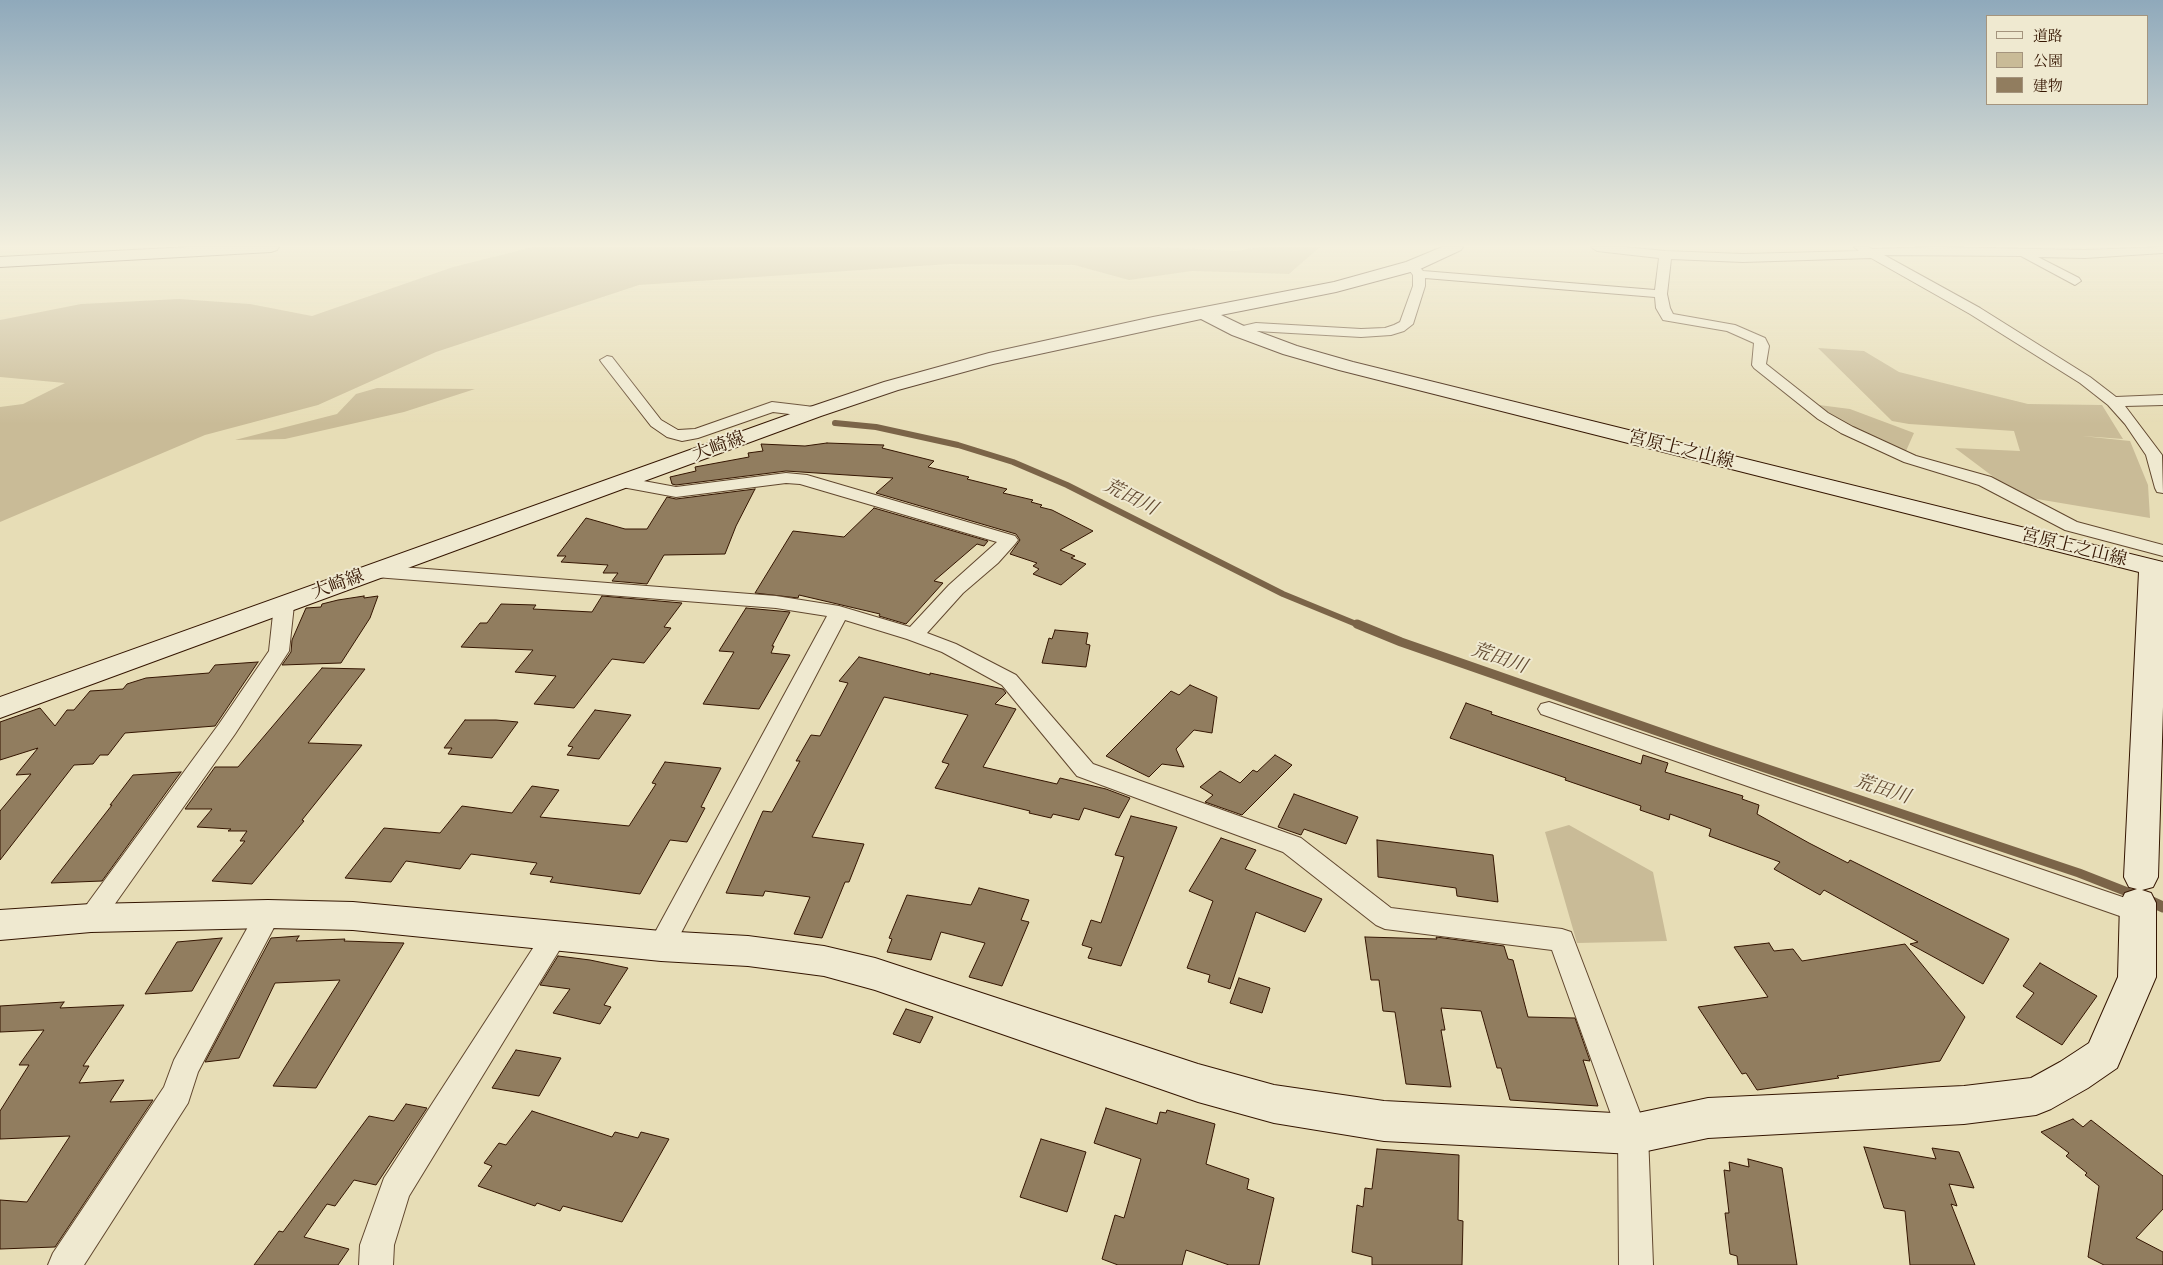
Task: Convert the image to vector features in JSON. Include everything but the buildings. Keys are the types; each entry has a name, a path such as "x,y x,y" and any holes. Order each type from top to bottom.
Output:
{"street":[{"name":"大崎線","path":"0,708 814,412 891,386 989,359 1244,306"},
{"path":"1240,331 1256,327 1361,333 1386,332 1406,324 1413,306"},
{"path":"0,925 91,918 268,914 354,916 661,946 748,951 824,961 875,974 1198,1083 1274,1104 1384,1121 1633,1134 1708,1118 1964,1105 2036,1096 2074,1075 2103,1055 2137,977 2149,687 2160,562 2072,526 1985,481 1910,459 1847,430 1823,416 1759,365 1762,346 1760,341 1744,332 1730,328 1668,317 1663,306"},
{"path":"1966,306 2085,380 2113,402 2130,421 2154,455 2163,488"},
{"name":"宮原上之山線","path":"1205,314 1240,331 1290,350 1346,366 2160,562"},
{"path":"607,360 656,423 673,434 682,436 698,433 772,407 814,412"},
{"path":"2113,402 2163,400"},
{"path":"622,482 676,492 786,478 801,478 1009,540 956,589 914,635"},
{"path":"375,572 776,602 839,612 914,635 949,648 1009,680 1085,770 1292,844 1385,918 1562,940 1633,1134 1636,1265"},
{"path":"91,918 227,729 279,651 284,605"},
{"path":"661,946 839,612"},
{"path":"1549,709 2139,898"},
{"path":"65,1265 177,1094 184,1069 268,914"},
{"path":"376,1265 377,1246 395,1189 428,1134 555,936"}],"green space":[{"path":"71,306 261,306 312,316 341,306 575,306 436,352 318,405 205,435 0,522 0,407 23,404 65,383 0,377 0,320"},
{"path":"1818,348 1864,351 1899,372 2028,404 2102,405 2123,439 2082,436 2130,441 2148,485 2150,518 2019,496 1955,448 2020,451 2014,431 1909,424 1892,421"},
{"path":"377,388 475,389 404,412 285,439 235,440 337,414 356,394"},
{"path":"1819,405 1850,409 1914,433 1906,451 1831,417"},
{"path":"1569,825 1653,872 1667,941 1577,943 1545,832"}],"waterway":[{"name":"荒田川","path":"835,423 876,427 958,445 1013,462 1067,485 1283,594 1361,626"},
{"name":"荒田川","path":"1357,624 1401,642 1714,751 2079,873 2135,895"},
{"name":"荒田川","path":"2148,901 2155,904"},
{"name":"荒田川","path":"2152,902 2163,907"}]}
